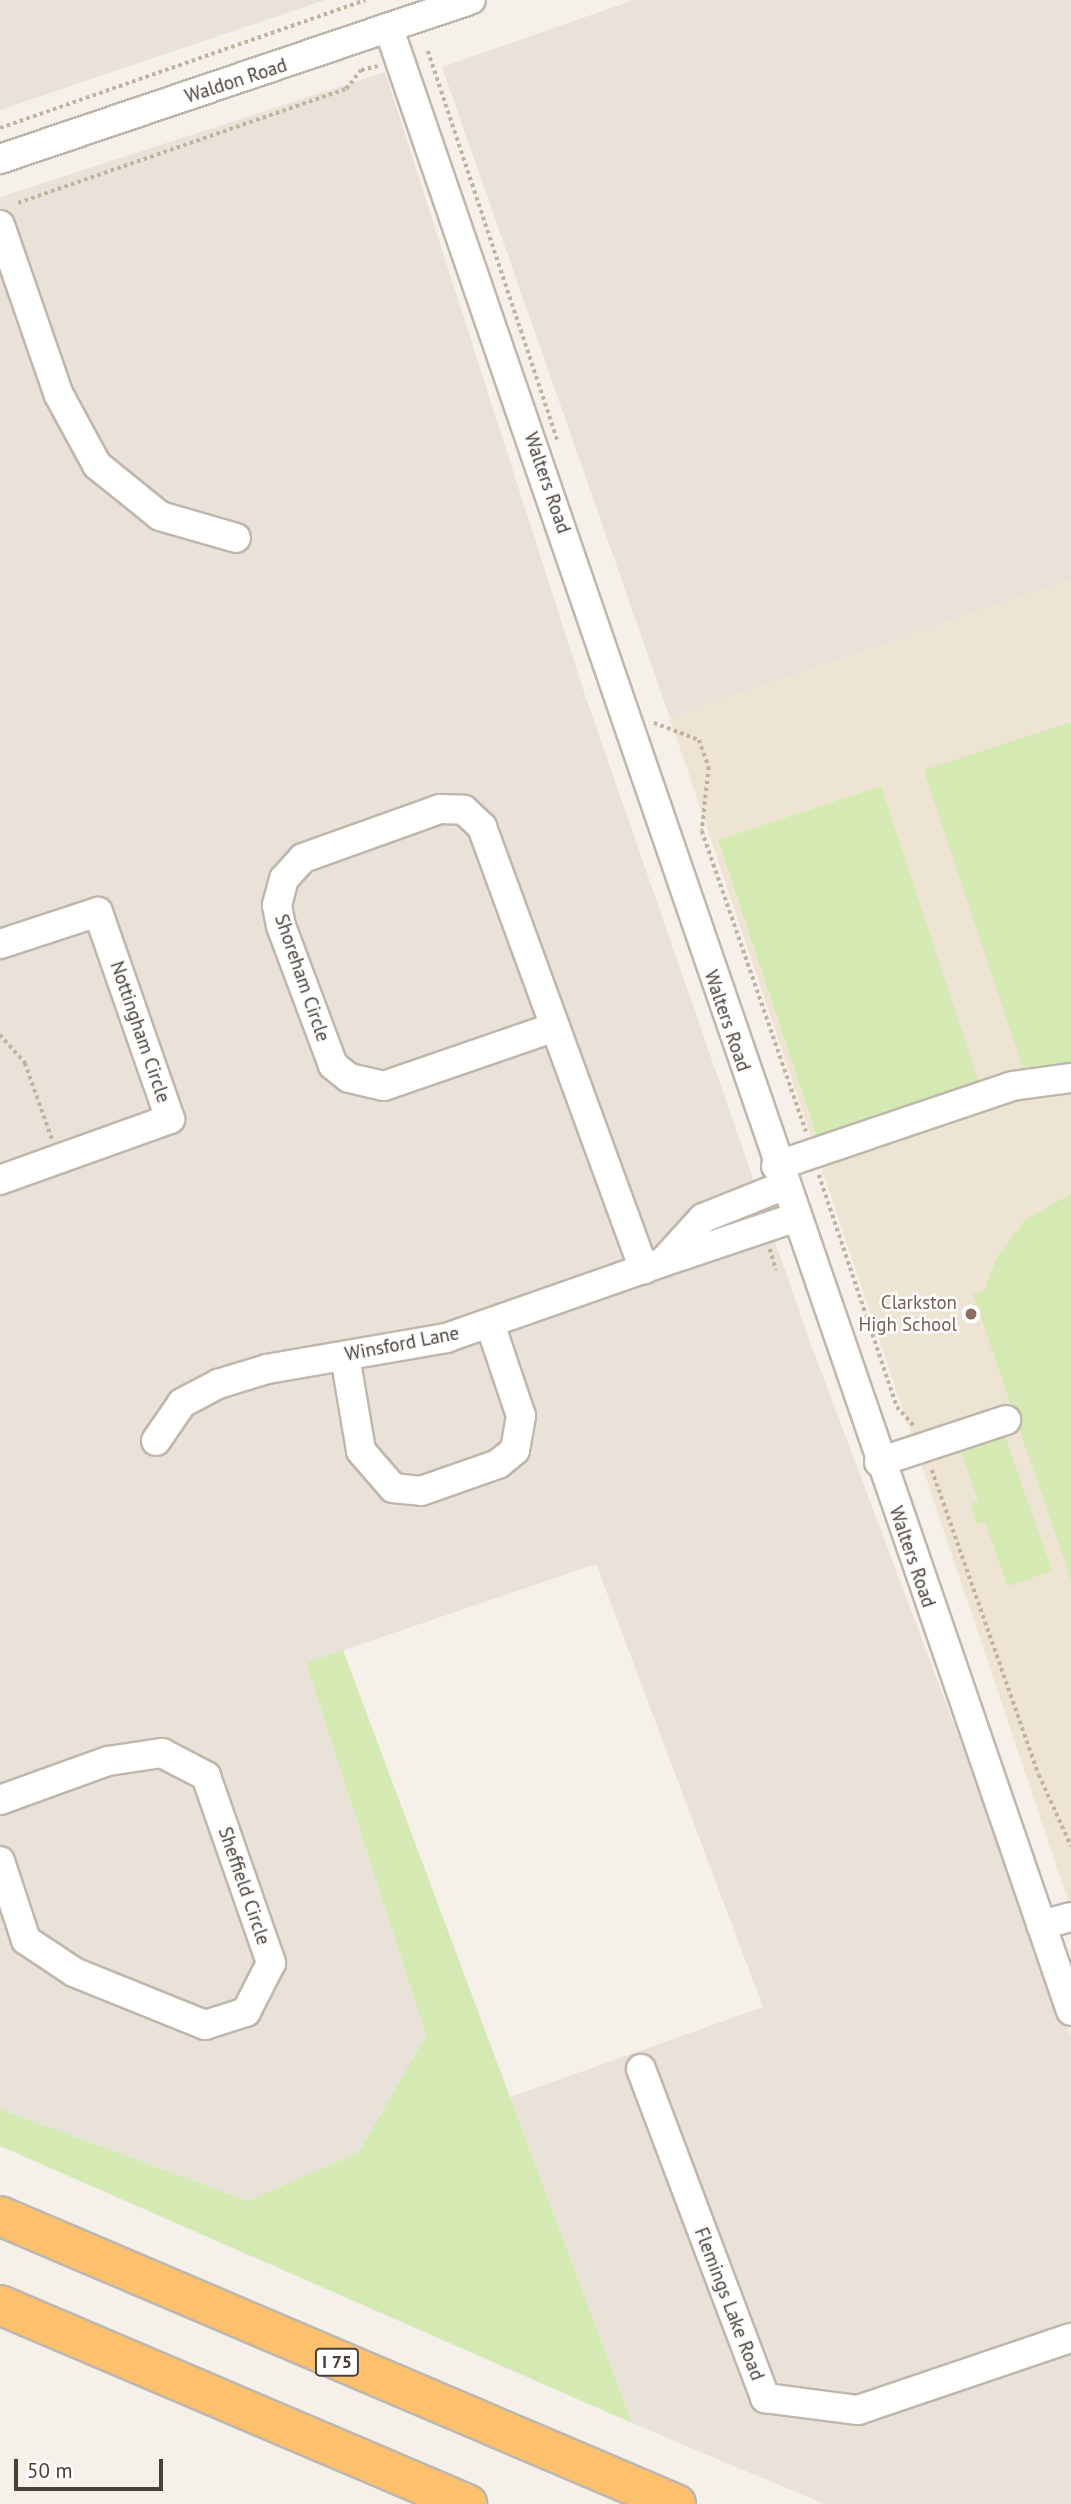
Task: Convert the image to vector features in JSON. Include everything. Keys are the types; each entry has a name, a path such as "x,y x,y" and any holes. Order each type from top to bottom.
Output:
{"highway":[{"name":"I 75","path":"0,2216 676,2504"},
{"path":"0,2305 467,2504"}],"street":[{"name":"Waldon Road","path":"0,159 471,0"},
{"name":"Walters Road","path":"389,29 779,1176 1071,2011"},
{"path":"0,225 59,396 97,465 160,516 236,538"},
{"name":"Shoreham Circle","path":"555,1027 384,1086 349,1079 333,1065 281,926 277,905 284,879 303,858 440,809 464,810 482,827 555,1027 654,1266"},
{"name":"Nottingham Circle","path":"0,944 98,912 170,1119 0,1180"},
{"name":"Winsford Lane","path":"654,1266 703,1218 779,1176 812,1152 1012,1086 1071,1078"},
{"name":"Winsford Lane","path":"156,1441 182,1403 218,1384 490,1324 794,1218"},
{"path":"345,1356 361,1451 394,1488 421,1491 498,1464 515,1450 521,1416 490,1324"},
{"path":"878,1462 1006,1420"},
{"name":"Sheffield Circle","path":"0,1800 108,1761 162,1753 206,1776 271,1964 246,2012 205,2025 74,1972 26,1940 0,1861"},
{"path":"1041,1925 1071,1917"},
{"name":"Flemings Lake Road","path":"641,2068 765,2398 858,2410 1071,2338"}],"path":[{"path":"0,128 365,0"},
{"path":"428,51 560,446"},
{"path":"18,203 346,89 361,70"},
{"path":"648,709 652,722 699,740 709,766 702,831 897,1407 924,1447 1039,1775 1071,1846"},
{"path":"0,1035 25,1063 55,1147"},
{"path":"769,1247 776,1270"}],"shaded area":[{"path":"0,0 325,0 0,110"},
{"path":"634,0 1071,0 1071,580 670,718 442,67"},
{"path":"385,72 584,692 810,1342 1071,2035 1071,2504 824,2504 632,2423 510,2097 763,2007 596,1564 306,1663 426,2035 359,2152 248,2201 0,2109 0,197"},
{"name":"Clarkston High School","path":"1071,580 1071,1909 670,718"}],"green space":[{"path":"1071,722 1071,1067 1027,1081 924,770"},
{"path":"881,786 984,1098 822,1152 718,840"},
{"path":"1071,1194 1071,1580 973,1294 985,1289 997,1257 1026,1219"},
{"path":"1002,1428 1052,1571 1008,1586 985,1522 977,1524 970,1504 978,1501 958,1444"},
{"path":"343,1650 632,2423 0,2146 0,2109 248,2201 359,2152 426,2035 306,1663"}],"place":[{"name":"Clarkston High School","path":"971,1314"}]}
